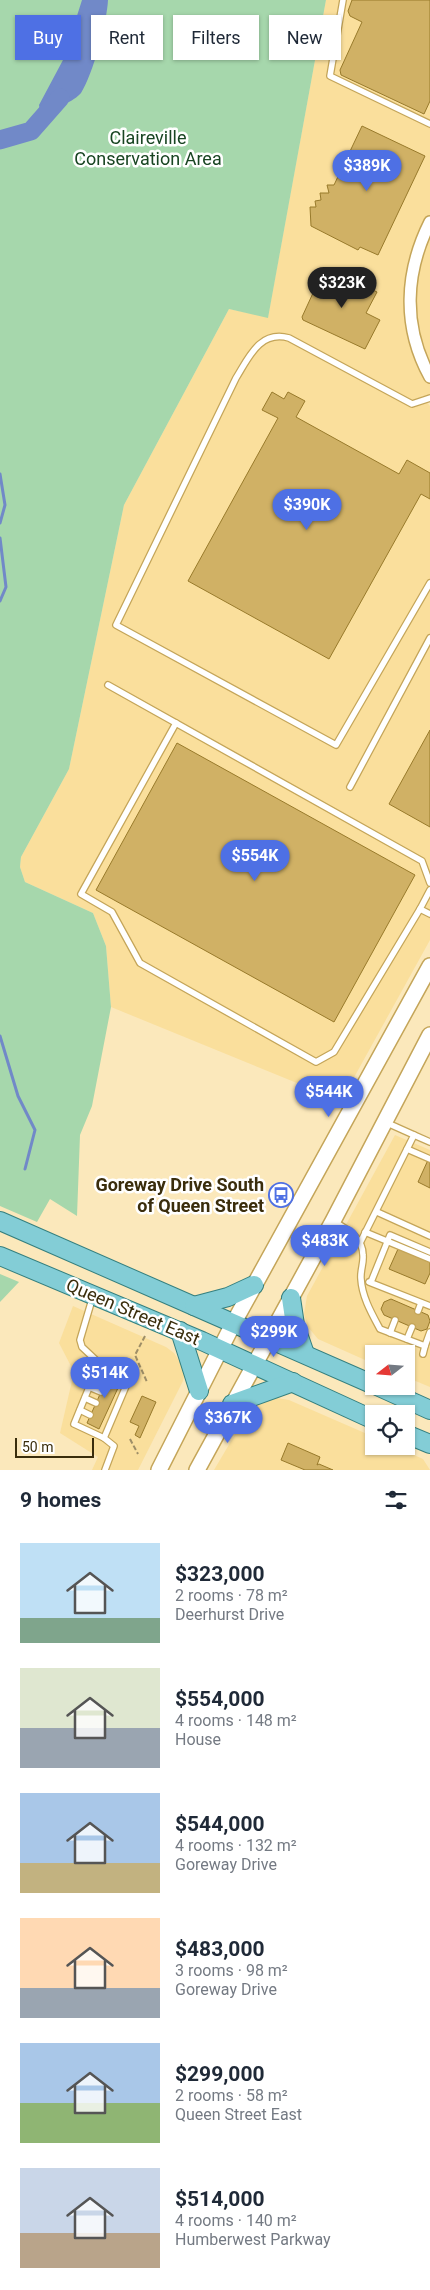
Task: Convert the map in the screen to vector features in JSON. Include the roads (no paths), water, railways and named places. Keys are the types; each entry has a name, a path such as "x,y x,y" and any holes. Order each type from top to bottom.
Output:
{"main road":[{"path":"159,1470 254,1284 430,966"},
{"path":"197,1470 333,1221 430,1035"},
{"name":"Queen Street East","path":"0,1221 365,1381"},
{"name":"Queen Street East","path":"0,1256 220,1349 365,1416"},
{"path":"194,1306 228,1296 254,1284"},
{"path":"290,1298 295,1325 305,1354"},
{"path":"180,1332 199,1391"},
{"path":"232,1404 293,1382"},
{"path":"397,1395 430,1410"},
{"path":"415,1438 430,1444"}],"street":[{"path":"430,222 415,256 410,289 413,327 418,350 430,377"}],"lane":[{"path":"342,0 330,76 430,124"},
{"path":"430,398 412,404 298,343 280,336 267,338 257,345 236,378 116,625 336,746 430,583"},
{"path":"350,787 430,638"},
{"path":"108,685 422,860 430,883"},
{"path":"176,723 81,894 112,912 140,963 316,1062 334,1052 430,890"},
{"path":"420,908 430,914"},
{"path":"384,1122 430,1142"},
{"path":"360,1243 414,1135"},
{"path":"407,1149 430,1159"},
{"path":"377,1212 430,1236"},
{"path":"333,1221 354,1234 360,1243 364,1255 360,1278 368,1304 380,1329 406,1339 425,1352 430,1332"},
{"path":"365,1232 430,1259"},
{"path":"371,1282 390,1235 430,1252"},
{"path":"360,1278 430,1306"},
{"path":"94,1296 80,1340 82,1347 99,1363"},
{"path":"402,1304 405,1296"},
{"path":"418,1311 421,1302"},
{"path":"390,1333 395,1320"},
{"path":"406,1339 412,1327"},
{"path":"99,1363 114,1361 132,1372 104,1438"},
{"path":"99,1363 74,1424 104,1438 114,1446 105,1470"},
{"path":"94,1376 106,1381"},
{"path":"89,1386 101,1392"},
{"path":"119,1386 126,1389"},
{"path":"114,1396 121,1399"},
{"path":"84,1398 96,1403"},
{"path":"109,1409 116,1412"},
{"path":"80,1410 90,1415"},
{"path":"103,1420 111,1424"}],"water":[{"path":"82,0 108,0 106,15 91,15 91,60 95,60 81,93 69,102 41,117 39,105 63,60 81,60 81,15 77,15"}],"waterway":[{"path":"0,140 31,131 60,98"},
{"path":"0,474 5,505 0,523"},
{"path":"0,538 6,587 0,601"},
{"path":"0,1036 18,1096 35,1130 25,1169"}],"place":[{"name":"Goreway Drive South of Queen Street","path":"281,1195"}],"park label":[{"name":"Claireville Conservation Area","path":"148,148"}]}
